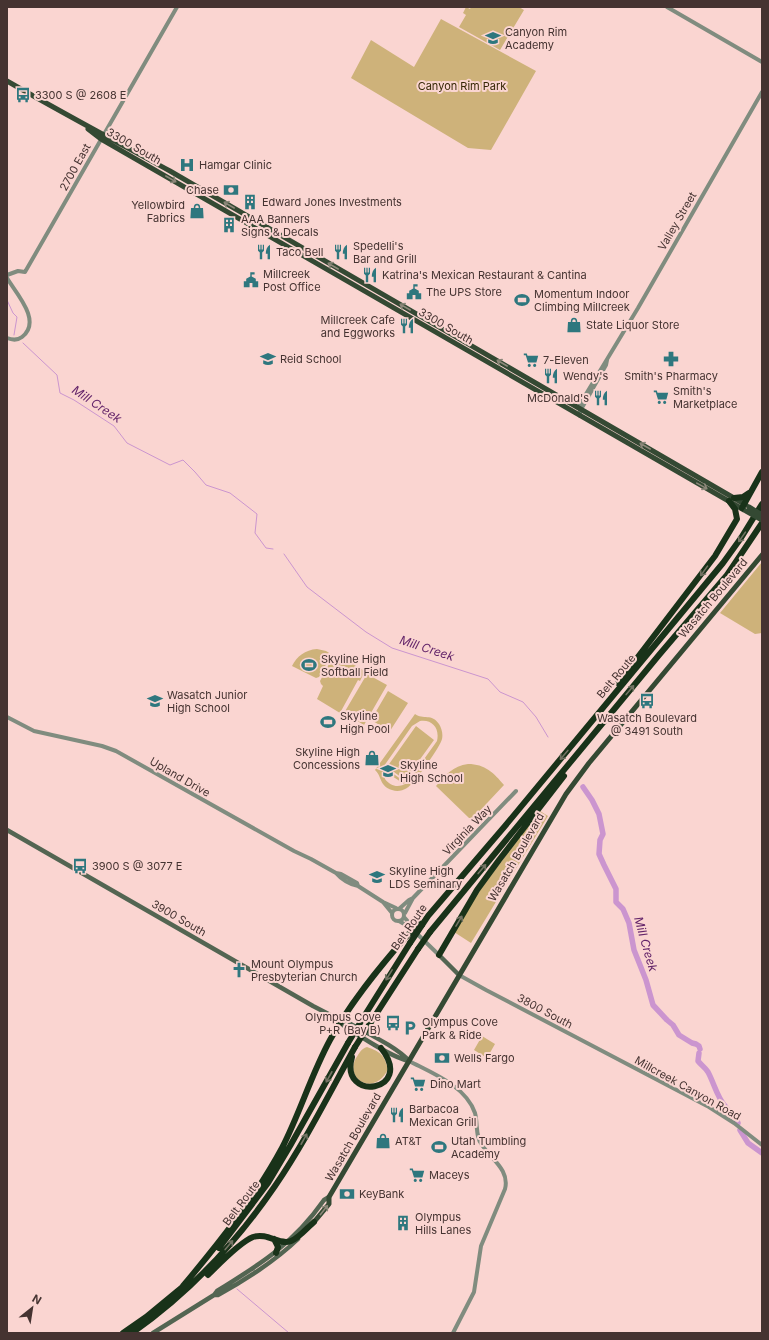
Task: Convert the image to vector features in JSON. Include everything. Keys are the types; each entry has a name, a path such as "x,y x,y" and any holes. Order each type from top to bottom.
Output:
{"highway":[{"path":"588,725 624,675 715,556 736,519 732,500 743,497 747,494 762,472"},
{"path":"745,508 753,486"},
{"name":"Belt Route","path":"123,1333 146,1317 183,1286 214,1255 268,1183 408,940 505,826 723,562 741,538 762,504"},
{"name":"Belt Route","path":"132,1333 189,1288 220,1257 251,1220 276,1185 296,1153 370,1022 430,932 727,575 762,524"},
{"path":"439,955 477,890 558,785 605,720"},
{"path":"183,1286 211,1252 264,1178 282,1147 329,1041 342,1021 365,986 408,940"},
{"path":"355,1048 350,1064 351,1071 358,1083 369,1087 380,1085 389,1075 390,1065 388,1057 381,1048"},
{"path":"150,1320 190,1291 245,1241 258,1236 271,1237 279,1241 287,1242 294,1240 314,1222"},
{"path":"271,1237 278,1246 276,1253"}],"main road":[{"name":"3300 South","path":"7,80 580,408 732,500 762,520"},
{"name":"3300 South","path":"103,136 580,416 732,500"},
{"name":"3300 South","path":"745,508 762,515"},
{"name":"Wasatch Boulevard","path":"153,1333 214,1295 217,1291 276,1253 303,1226 324,1200 329,1197 550,819 574,782 762,555"},
{"name":"3900 South","path":"7,830 342,1021 347,1022 404,1055 409,1060"},
{"path":"439,955 459,975"},
{"name":"3900 South","path":"342,1021 344,1026 381,1048 401,1059 409,1060"},
{"name":"Wasatch Boulevard","path":"214,1295 218,1295 253,1275 274,1261 292,1246 329,1204 329,1197"}],"street":[{"name":"2700 East","path":"7,275 18,271 25,272 177,7"},
{"path":"667,7 762,62"},
{"name":"Valley Street","path":"580,408 580,404 603,364 607,360 762,92"},
{"path":"7,278 28,311 29,324 23,336 13,340 7,338"},
{"path":"580,408 580,416"},
{"name":"Upland Drive","path":"7,717 34,731 102,746 116,751 336,873 340,877 358,886 383,902 398,908"},
{"name":"Virginia Way","path":"404,915 413,898 516,791"},
{"name":"Upland Drive","path":"336,873 341,874 355,882 358,886"},
{"name":"Virginia Way","path":"392,913 413,898"},
{"name":"Upland Drive","path":"383,902 392,913 393,919 399,921"},
{"path":"398,908 411,925 411,928"},
{"path":"404,915 399,921 411,928 439,955"},
{"name":"3800 South","path":"459,975 622,1062"},
{"path":"409,1060 452,1085 466,1098 475,1113 479,1141 502,1168 506,1180 505,1189 481,1246 474,1292 453,1333"},
{"name":"Millcreek Canyon Road","path":"622,1062 724,1116 762,1145"}],"green space":[{"name":"Canyon Rim Academy","path":"466,7 470,9 471,7 519,7 524,10 500,50 459,27 466,15 463,13"},
{"name":"Canyon Rim Park","path":"441,19 536,71 491,150 468,148 351,78 371,40 414,67"},
{"path":"762,562 762,633 755,634 720,613"},
{"path":"317,649 340,657 365,671 360,681 358,680 340,713 317,699 323,686 320,681 330,662 328,661 319,677 316,678 292,666 296,659 302,654"},
{"path":"367,674 387,685 364,725 344,713"},
{"path":"388,691 408,703 390,731 371,720"},
{"path":"415,714 421,717 433,719 439,724 442,730 442,739 440,743 432,757 407,788 394,791 388,788 385,786 375,770","holes":["420,721 428,721 436,728 438,736 437,741 407,783 401,786 390,784 385,779 383,770 404,784 405,782 385,768 383,769 384,766 412,726"]},
{"path":"416,726 434,740 405,780 387,767"},
{"path":"468,764 484,767 497,777 504,785 473,818 469,818 436,786 454,769"},
{"path":"540,811 548,816 471,943 454,932 479,891"},
{"path":"482,1036 495,1044 487,1058 474,1050"},
{"path":"367,1047 381,1055 385,1060 388,1069 376,1082 369,1084 357,1079 353,1066 360,1052"}],"waterway":[{"name":"Mill Creek","path":"7,300 13,313 17,317 14,335"},
{"name":"Mill Creek","path":"23,343 57,375 60,393 74,400 114,426 127,443 170,465 183,460 206,485 230,493 257,514 255,533 266,548 273,549"},
{"name":"Mill Creek","path":"284,554 307,587 366,632 392,648 488,679 500,692 523,702 536,717 548,737"},
{"name":"Mill Creek","path":"583,787 599,814 603,834 600,840 599,854 616,889 616,902 623,909 629,923 634,950 646,980 653,1005 673,1025 679,1035 696,1044 700,1049"},
{"name":"Mill Creek","path":"699,1053 698,1061 708,1072 720,1098 738,1123"},
{"name":"Mill Creek","path":"740,1130 748,1143 762,1153"},
{"path":"237,1289 289,1333"}],"place":[{"name":"Canyon Rim Academy","path":"493,38"},
{"name":"3300 S @ 2608 E","path":"23,95"},
{"name":"Hamgar Clinic","path":"187,165"},
{"name":"Chase","path":"231,190"},
{"name":"Edward Jones Investments","path":"250,202"},
{"name":"Yellowbird Fabrics","path":"197,211"},
{"name":"AAA Banners Signs & Decals","path":"229,225"},
{"name":"Taco Bell","path":"264,252"},
{"name":"Spedelli's Bar and Grill","path":"341,252"},
{"name":"Katrina's Mexican Restaurant & Cantina","path":"370,275"},
{"name":"Millcreek Post Office","path":"251,280"},
{"name":"The UPS Store","path":"414,292"},
{"name":"Momentum Indoor Climbing Millcreek","path":"522,300"},
{"name":"State Liquor Store","path":"574,325"},
{"name":"Millcreek Cafe and Eggworks","path":"407,326"},
{"name":"Reid School","path":"268,359"},
{"name":"Smith's Pharmacy","path":"671,359"},
{"name":"7-Eleven","path":"531,360"},
{"name":"Wendy's","path":"551,376"},
{"name":"Smith's Marketplace","path":"661,397"},
{"name":"McDonald's","path":"601,398"},
{"name":"Skyline High Softball Field","path":"309,665"},
{"name":"Wasatch Junior High School","path":"155,701"},
{"name":"Wasatch Boulevard @ 3491 South","path":"647,701"},
{"name":"Skyline High Pool","path":"328,722"},
{"name":"Skyline High Concessions","path":"372,758"},
{"name":"Skyline High School","path":"388,771"},
{"name":"3900 S @ 3077 E","path":"80,866"},
{"name":"Skyline High LDS Seminary","path":"377,877"},
{"name":"Mount Olympus Presbyterian Church","path":"239,970"},
{"name":"Olympus Cove P+R (Bay B)","path":"393,1023"},
{"name":"Olympus Cove Park & Ride","path":"410,1028"},
{"name":"Wells Fargo","path":"442,1058"},
{"name":"Dino Mart","path":"418,1084"},
{"name":"Barbacoa Mexican Grill","path":"397,1115"},
{"name":"AT&T","path":"383,1141"},
{"name":"Utah Tumbling Academy","path":"439,1147"},
{"name":"Maceys","path":"417,1175"},
{"name":"KeyBank","path":"347,1194"},
{"name":"Olympus Hills Lanes","path":"403,1223"}]}
